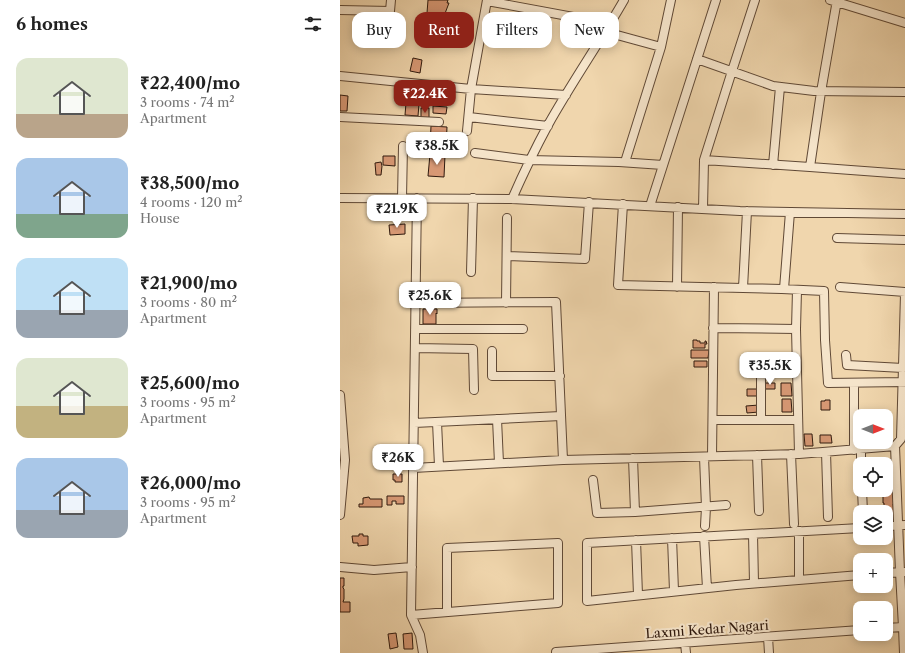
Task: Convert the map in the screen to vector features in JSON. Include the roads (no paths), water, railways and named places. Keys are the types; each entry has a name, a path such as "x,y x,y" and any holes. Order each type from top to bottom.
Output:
{"street":[{"path":"340,10 390,11 391,0"},
{"path":"467,131 472,89 487,0 560,14"},
{"path":"618,12 624,0"},
{"path":"625,162 661,47 671,0"},
{"path":"650,206 716,0"},
{"path":"703,209 704,160 755,0"},
{"path":"810,167 834,1 905,23"},
{"path":"619,36 661,47"},
{"path":"512,199 529,160 566,95 596,48"},
{"path":"697,59 773,86 821,92 905,92"},
{"path":"340,76 472,89 566,95"},
{"path":"773,165 780,87"},
{"path":"340,117 438,122"},
{"path":"469,117 548,126"},
{"path":"402,198 403,146"},
{"path":"475,153 529,160 625,162 663,165"},
{"path":"704,160 905,174"},
{"path":"340,198 512,199 747,211 905,214"},
{"path":"417,198 411,615 420,635 423,653"},
{"path":"471,272 473,198"},
{"path":"507,256 585,259 589,202"},
{"path":"623,204 618,285 824,291 828,383 904,382"},
{"path":"677,287 678,207"},
{"path":"743,288 747,211"},
{"path":"784,289 790,212"},
{"path":"506,303 507,218"},
{"path":"837,238 905,240"},
{"path":"704,526 708,456 712,420 714,287"},
{"path":"840,287 905,293 904,382 900,442 904,653"},
{"path":"797,290 796,330 798,420 795,454 796,528 799,580"},
{"path":"415,303 556,302 564,460"},
{"path":"713,328 796,330"},
{"path":"415,329 523,330"},
{"path":"415,348 473,349 474,390"},
{"path":"492,352 492,376 560,376"},
{"path":"846,356 847,365 903,368"},
{"path":"761,376 761,420"},
{"path":"854,383 856,409"},
{"path":"340,395 345,460 340,515"},
{"path":"414,423 561,416"},
{"path":"497,419 499,463"},
{"path":"712,420 798,420"},
{"path":"437,422 439,466"},
{"path":"413,468 564,460 795,454 858,449 860,457"},
{"path":"826,452 828,517"},
{"path":"757,455 759,511"},
{"path":"633,458 635,512"},
{"path":"593,480 597,514 726,505"},
{"path":"853,528 796,528 753,534 587,543 587,601 754,583 853,576"},
{"path":"753,534 754,583"},
{"path":"704,536 707,588"},
{"path":"672,538 674,591"},
{"path":"636,540 638,595"},
{"path":"411,615 558,603 558,543 447,548 447,612"},
{"path":"340,567 374,570 412,567"},
{"path":"893,573 903,572"},
{"path":"893,628 904,627"},
{"name":"Laxmi Kedar Nagari","path":"556,653 853,631"},
{"path":"768,637 769,653"},
{"path":"686,642 686,653"}]}
